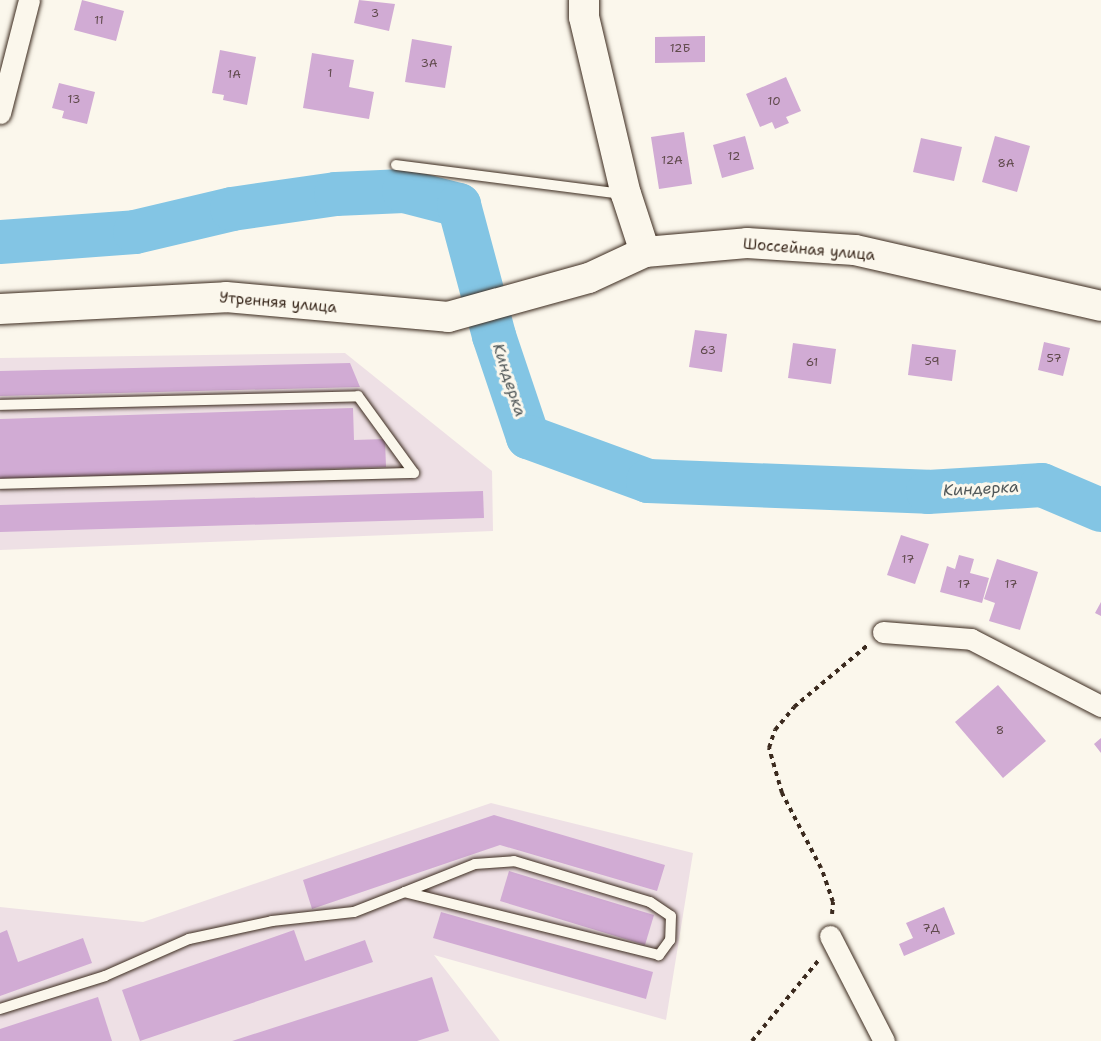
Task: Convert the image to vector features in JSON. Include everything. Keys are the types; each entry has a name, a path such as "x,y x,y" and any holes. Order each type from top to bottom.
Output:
{"street":[{"path":"0,113 29,0"},
{"path":"584,0 584,17 626,194 645,252"},
{"name":"Шоссейная улица","path":"517,299 589,278 645,252 747,243 855,250 1101,306"},
{"name":"Утренняя улица","path":"0,309 226,297 448,317 517,299"},
{"path":"884,632 971,639 1101,706"},
{"path":"830,936 884,1041"}],"lane":[{"path":"396,165 626,194"},
{"path":"0,405 358,396 414,473 0,484"},
{"path":"0,1009 105,976 189,939 272,921 354,912 475,864 514,861 650,902 671,916 670,940 659,955 405,892"}],"path":[{"path":"752,1041 775,1009 814,969 830,936 833,902 821,868 782,793 769,748 775,730 794,706 884,632"}],"shaded area":[{"path":"345,353 492,471 493,531 0,550 0,358"},
{"path":"491,803 693,853 666,1020 434,955 500,1041 0,1041 0,907 143,922"}],"building":[{"path":"82,0 124,11 116,41 74,30"},
{"path":"359,0 395,4 389,31 354,23"},
{"path":"705,36 705,62 655,63 655,37"},
{"path":"412,39 452,46 445,88 405,82"},
{"path":"220,50 256,57 247,105 223,100 224,95 212,93"},
{"path":"312,53 354,60 349,87 374,92 369,119 303,108"},
{"path":"786,77 801,111 786,117 789,123 775,129 772,122 760,127 746,94"},
{"path":"59,83 95,92 87,124 62,118 64,111 52,108"},
{"path":"684,132 692,184 659,189 651,137"},
{"path":"745,136 754,169 722,178 713,145"},
{"path":"995,136 1030,146 1017,192 982,182"},
{"path":"921,138 962,147 954,181 913,172"},
{"path":"695,330 727,334 722,372 689,367"},
{"path":"1044,342 1070,348 1063,376 1038,370"},
{"path":"793,343 836,349 831,384 788,378"},
{"path":"912,344 956,350 952,381 908,375"},
{"path":"350,363 360,387 0,396 0,371"},
{"path":"353,408 354,440 385,439 386,467 0,479 0,419"},
{"path":"483,491 484,518 0,532 0,505"},
{"path":"901,535 929,544 915,584 887,575"},
{"path":"959,555 974,559 970,573 989,578 982,603 940,592 947,566 955,569"},
{"path":"997,559 1038,572 1020,630 989,621 995,603 984,599"},
{"path":"1101,602 1101,616 1095,613"},
{"path":"998,685 1046,741 1003,778 955,722"},
{"path":"1101,738 1101,753 1094,744"},
{"path":"494,815 665,865 657,891 500,845 312,909 303,880"},
{"path":"509,871 654,915 645,945 500,901"},
{"path":"944,907 955,934 904,956 899,944 913,938 906,923"},
{"path":"441,912 653,972 646,999 433,938"},
{"path":"7,930 18,962 83,938 92,963 0,996 0,933"},
{"path":"294,930 305,961 365,940 373,962 140,1041 122,990"},
{"path":"432,977 449,1031 417,1041 232,1041"},
{"path":"98,997 112,1041 0,1041 0,1029"}],"waterway":[{"name":"Киндерка","path":"0,242 135,232 232,209 336,194 404,191 459,205 494,336 528,437 648,481 928,492 1042,485 1101,510"}]}
